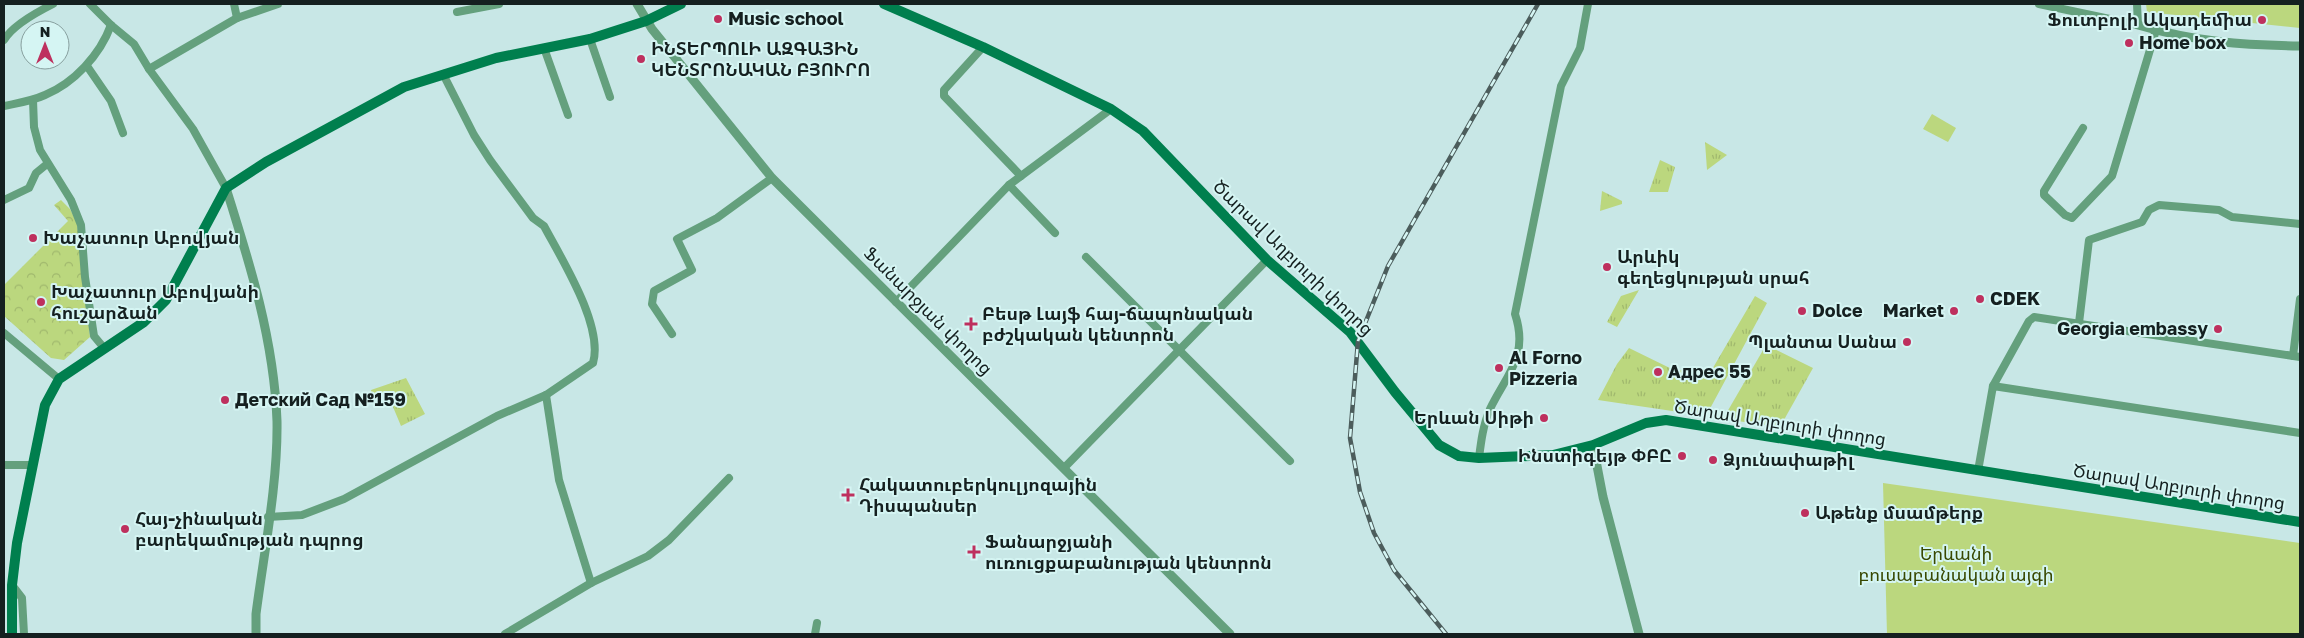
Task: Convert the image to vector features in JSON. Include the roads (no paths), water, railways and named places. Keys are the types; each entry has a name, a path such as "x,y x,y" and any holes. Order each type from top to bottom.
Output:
{"main road":[{"path":"12,634 12,585 17,544 45,405 58,379 144,322 166,300 225,190 266,162 404,87 496,58 590,39 646,21 681,4"},
{"name":"Ծարավ Աղբյուրի փողոց","path":"884,4 983,47 1111,109 1143,131 1267,260 1358,340 1395,392 1439,444 1458,456 1479,458 1553,455 1593,445 1646,423 1666,420 2300,522"}],"street":[{"path":"4,40 22,23 53,4"},
{"path":"90,4 134,44 149,69 192,129 225,190 253,273 273,371 277,422 255,634"},
{"path":"234,4 237,18"},
{"path":"149,69 237,18 278,4"},
{"path":"456,12 499,4"},
{"name":"Ֆանարջյան փողոց","path":"637,4 646,21 772,178 1230,634"},
{"path":"1479,458 1484,426 1489,410 1509,379 1521,339 1515,314 1561,86 1580,48 1588,4"},
{"path":"2039,4 2229,44 2300,46"},
{"path":"2137,4 2138,25"},
{"path":"4,106 32,100 59,87 87,66 97,53 111,25"},
{"path":"2083,128 2044,191 2044,195 2065,215 2072,218 2112,176 2156,30"},
{"path":"590,39 610,97"},
{"path":"983,47 944,90 944,96 1021,176"},
{"path":"544,48 568,115"},
{"path":"87,66 100,81 111,101 123,133"},
{"path":"268,517 302,515 344,499 497,416 546,395 593,363 590,324 585,303 544,226 533,218 490,160 474,135 442,74"},
{"path":"32,100 36,139 47,164 55,172 67,193 81,225 85,277 94,336 104,348"},
{"path":"896,302 1009,185 1111,109"},
{"path":"4,200 29,188 36,173 47,164"},
{"path":"672,334 652,304 654,291 692,270 677,239 717,218 772,178"},
{"path":"1009,185 1055,233"},
{"path":"225,190 249,273 262,332 270,381 273,423 269,484 252,614 255,634"},
{"path":"2079,323 2089,240 2142,222 2149,210 2159,205 2219,210 2232,216 2300,224"},
{"path":"1086,257 1290,461"},
{"path":"1064,468 1267,260"},
{"path":"1978,471 1993,386 2031,319 2038,317 2296,356 2300,299"},
{"path":"4,333 58,379"},
{"path":"1993,386 2300,433"},
{"path":"546,395 559,480 591,583"},
{"path":"1593,445 1603,497 1639,634"},
{"path":"4,465 32,465"},
{"path":"505,634 591,583 648,556 669,540 729,478"},
{"path":"12,585 22,598 24,634"},
{"path":"815,634 817,623"},
{"name":"Ֆանարջյան փողոց","path":"1218,624 1222,634"}],"railway":[{"path":"1446,634 1394,570 1374,533 1360,492 1350,438 1358,341 1388,266 1538,4"}],"place":[{"name":"Music school","path":"718,19"},
{"name":"Ֆուտբոլի Ակադեմիա","path":"2262,20"},
{"name":"Home box","path":"2129,43"},
{"name":"ԻՆՏԵՐՊՈԼԻ ԱԶԳԱՅԻՆ ԿԵՆՏՐՈՆԱԿԱՆ ԲՅՈՒՐՈ","path":"641,59"},
{"name":"Խաչատուր Աբովյան","path":"33,238"},
{"name":"Արևիկ գեղեցկության սրահ","path":"1607,267"},
{"name":"CDEK","path":"1980,299"},
{"name":"Խաչատուր Աբովյանի հուշարձան","path":"41,302"},
{"name":"Dolce","path":"1802,311"},
{"name":"Market","path":"1954,311"},
{"name":"Բեսթ Լայֆ հայ-ճապոնական բժշկական կենտրոն","path":"971,324"},
{"name":"Georgia embassy","path":"2218,329"},
{"name":"Պլանտա Սանա","path":"1907,342"},
{"name":"Al Forno Pizzeria","path":"1499,368"},
{"name":"Адрес 55","path":"1658,372"},
{"name":"Детский Сад №159","path":"225,400"},
{"name":"Երևան Սիթի","path":"1544,418"},
{"name":"Ինստիգեյթ ՓԲԸ","path":"1682,456"},
{"name":"Ձյունափաթիլ","path":"1713,460"},
{"name":"Հակատուբերկուլյոզային Դիսպանսեր","path":"848,495"},
{"name":"Աթենք մսամթերք","path":"1805,513"},
{"name":"Հայ-չինական բարեկամության դպրոց","path":"125,529"},
{"name":"Ֆանարջյանի ուռուցքաբանության կենտրոն","path":"974,552"}],"park label":[{"name":"Երևանի բուսաբանական այգի","path":"1956,564"}]}
